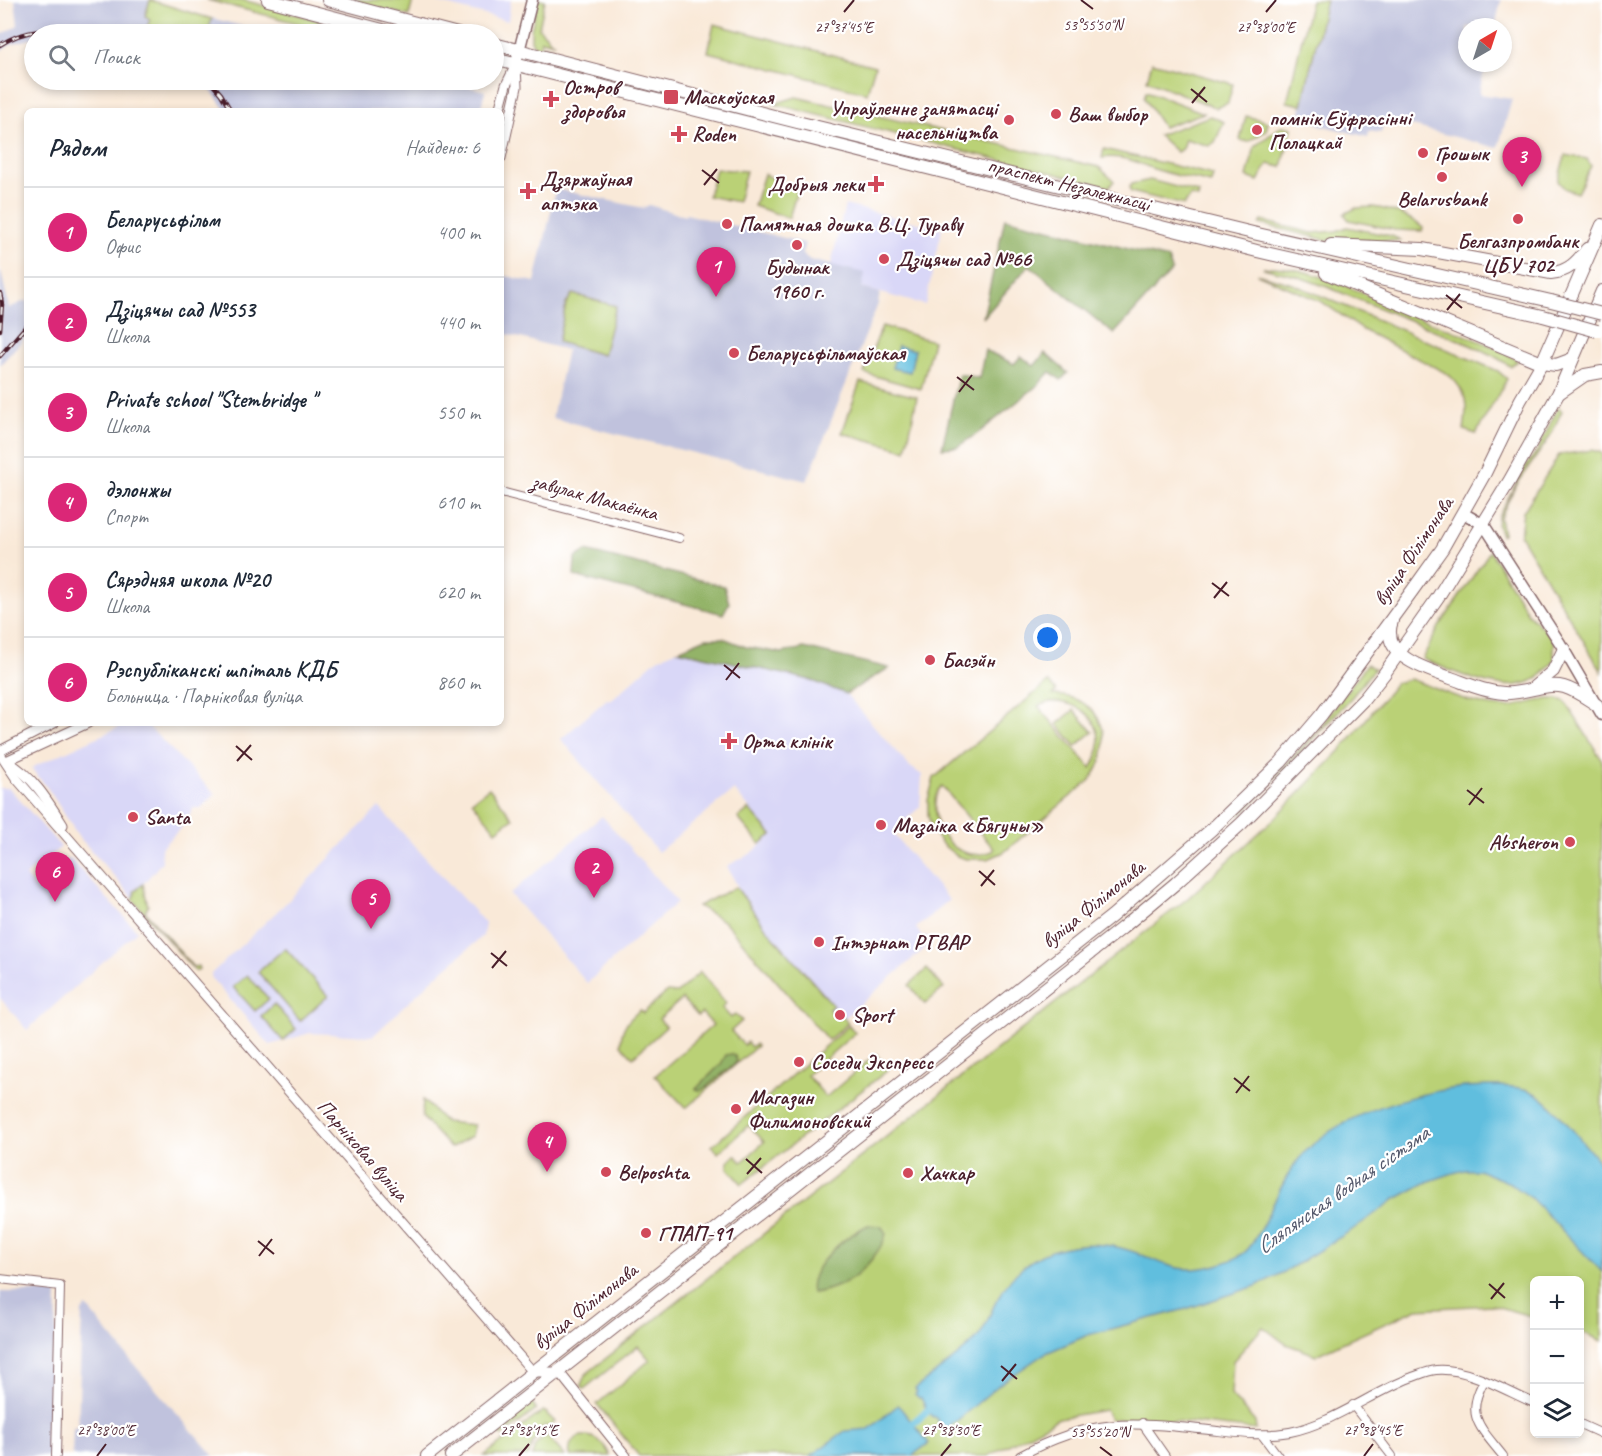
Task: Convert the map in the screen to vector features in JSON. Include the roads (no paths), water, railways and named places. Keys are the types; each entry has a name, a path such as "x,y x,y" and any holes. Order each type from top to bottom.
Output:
{"main road":[{"path":"268,0 360,24"},
{"path":"328,0 420,24"},
{"path":"516,65 532,0"},
{"name":"праспект Незалежнасці","path":"504,47 819,127 1602,314"},
{"name":"праспект Незалежнасці","path":"504,62 1287,258 1543,316 1600,332"},
{"path":"1305,244 1422,249 1551,273 1572,266 1599,231"},
{"name":"вуліца Філімонава","path":"427,1456 1112,916 1212,829 1259,784 1311,727 1442,549 1464,513 1520,401 1542,363 1599,231"},
{"path":"1287,258 1542,363 1556,365 1572,359"},
{"name":"вуліца Філімонава","path":"452,1456 1122,928 1223,841 1365,698 1438,597 1484,525 1558,394 1602,291"},
{"path":"1558,394 1585,375 1602,372"},
{"path":"1464,513 1484,525 1564,649 1599,710"},
{"path":"1393,617 1389,629 1393,646 1418,666 1479,688 1501,693 1528,692 1545,686 1564,687 1599,710"},
{"path":"1528,692 1550,675 1564,649"},
{"path":"1212,829 1223,841"},
{"path":"921,1066 931,1078"},
{"path":"842,1129 852,1141"},
{"path":"696,1243 706,1256"}],"street":[{"path":"500,108 506,85 516,65"},
{"path":"504,145 517,87 516,65"},
{"name":"завулак Макаёнка","path":"504,493 679,538"},
{"path":"1,757 49,726"},
{"path":"1,757 80,726"},
{"name":"Парніковая вуліца","path":"1,757 16,778 532,1372"},
{"path":"0,1279 60,1286 56,1456"},
{"path":"1020,1456 1045,1442 1081,1429 1111,1424 1142,1423 1263,1436 1293,1432 1310,1427 1390,1386 1428,1372 1451,1371 1468,1374 1530,1401"},
{"path":"532,1372 559,1372 626,1456"},
{"path":"1484,1381 1475,1401 1476,1416 1503,1456"},
{"path":"1353,1405 1392,1456"},
{"path":"1142,1423 1165,1456"},
{"path":"1584,1426 1602,1434"},
{"path":"1263,1436 1278,1456"}],"water":[{"path":"898,346 915,350 910,372 892,368"},
{"path":"1464,1087 1512,1087 1528,1090 1537,1095 1557,1112 1602,1165 1602,1272 1531,1198 1510,1183 1478,1170 1465,1170 1427,1182 1394,1200 1352,1230 1286,1271 1256,1286 1186,1309 1088,1335 1044,1354 1000,1384 946,1430 940,1426 921,1398 915,1394 917,1392 915,1389 978,1337 1009,1282 1032,1260 1051,1251 1082,1245 1097,1245 1131,1251 1164,1264 1187,1269 1217,1265 1230,1260 1249,1248 1293,1167 1308,1149 1326,1134 1370,1111 1394,1102 1418,1095"},
{"path":"898,1405 929,1443 912,1456 810,1456 845,1431 869,1429"}],"waterway":[{"name":"Сляпянская водная сістэма","path":"906,1429 937,1403"}],"railway":[{"path":"0,45 24,34"},
{"path":"218,90 229,108"},
{"path":"0,293 2,304 0,330"},
{"path":"0,356 24,328"}],"place":[{"name":"Маскоўская","path":"671,97"},
{"name":"Остров здоровья","path":"551,99"},
{"name":"Ваш выбор","path":"1056,114"},
{"name":"Упраўленне занятасці насельніцтва","path":"1009,120"},
{"name":"помнік Еўфрасінні Полацкай","path":"1257,130"},
{"name":"Roden","path":"679,134"},
{"name":"Грошык","path":"1423,153"},
{"name":"Belarusbank","path":"1442,177"},
{"name":"Добрыя леки","path":"876,184"},
{"name":"Private school \"Stembridge \"","path":"1522,187"},
{"name":"Дзяржаўная аптэка","path":"528,191"},
{"name":"Белгазпромбанк ЦБУ 702","path":"1518,219"},
{"name":"Памятная дошка В.Ц. Тураву","path":"727,224"},
{"name":"Будынак 1960 г.","path":"797,245"},
{"name":"Дзіцячы сад №66","path":"884,259"},
{"name":"Беларусьфільм","path":"716,297"},
{"name":"Беларусьфільмаўская","path":"734,353"},
{"name":"Басэйн","path":"930,660"},
{"name":"Орта клінік","path":"729,741"},
{"name":"Santa","path":"133,817"},
{"name":"Мазаіка «Бягуны»","path":"881,825"},
{"name":"Absheron","path":"1570,842"},
{"name":"Дзіцячы сад №553","path":"594,898"},
{"name":"Рэспубліканскі шпіталь КДБ","path":"55,902"},
{"name":"Сярэдняя школа №20","path":"371,929"},
{"name":"Інтэрнат РГВАР","path":"819,942"},
{"name":"Sport","path":"840,1015"},
{"name":"Соседи Экспресс","path":"799,1062"},
{"name":"Магазин Филимоновский","path":"736,1109"},
{"name":"дэлонжы","path":"547,1172"},
{"name":"Belposhta","path":"606,1172"},
{"name":"Хачкар","path":"908,1173"},
{"name":"ГПАП-91","path":"646,1233"}]}
